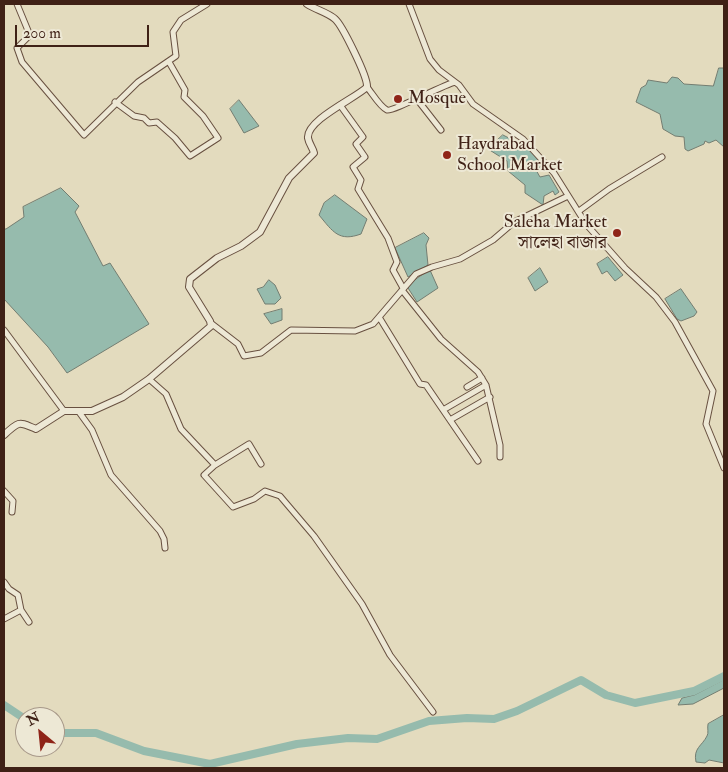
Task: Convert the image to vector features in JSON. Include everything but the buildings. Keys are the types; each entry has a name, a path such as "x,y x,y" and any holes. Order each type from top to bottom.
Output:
{"street":[{"path":"17,4 30,32 29,36 17,48 22,62 84,134 138,82 176,56 173,32 181,20 207,4"},
{"path":"307,4 337,21 359,62 367,80 367,87 389,110 456,82"},
{"path":"409,4 430,59 439,70 456,82 473,104 523,139 554,173 586,224 625,268 656,297 675,322 712,391 706,424 724,468"},
{"path":"116,102 134,116 144,118 149,123 157,122 175,138 190,156 218,138 203,116 184,97 185,90 169,62"},
{"path":"367,87 324,116 311,131 308,140 314,153 289,178 264,228 241,246 216,258 190,279 189,287 212,324 238,344 244,356 261,353 291,330 355,331 374,324 416,274 432,266 460,259 493,240 514,222 568,196"},
{"path":"416,98 441,130"},
{"path":"340,105 363,137 356,144 365,157 353,167 362,180 358,189 388,238 397,262 393,270 403,289 441,340 478,372 482,378 490,397 500,445 500,457"},
{"path":"579,211 609,189 662,157"},
{"path":"379,317 420,384 426,385 478,461"},
{"path":"4,434 25,422 33,428 39,428 64,411 92,411 123,397 149,379 212,324"},
{"path":"4,330 64,411"},
{"path":"467,387 482,378"},
{"path":"149,379 166,394 181,429 215,465"},
{"path":"443,410 486,385"},
{"path":"450,420 490,397"},
{"path":"79,412 92,430 112,475 160,531 164,539 165,548"},
{"path":"260,464 249,444 215,465 204,475 233,507 254,499 265,492 280,496 314,536 362,604 390,655 433,712"},
{"path":"4,491 12,501 12,512"},
{"path":"4,582 9,589 18,594 21,610 29,622"},
{"path":"4,619 21,610"}],"shaded area":[{"path":"719,68 724,68 724,147 716,140 709,143 705,141 704,144 688,151 685,149 684,137 675,136 663,129 660,114 636,102 641,88 646,85 648,80 667,83 672,77 678,78 684,84 713,86"},
{"path":"239,100 259,126 244,133 230,109"},
{"path":"503,135 528,148 544,164 536,170 540,177 549,175 559,192 555,195 553,191 544,196 543,205 525,193 525,185 508,171 507,161 488,149"},
{"path":"61,188 79,206 75,212 103,266 110,263 149,324 67,373 48,347 4,299 4,229 24,217 23,207"},
{"path":"335,195 367,219 361,234 347,237 337,234 319,215 324,203"},
{"path":"424,233 429,238 426,245 428,265 408,277 395,248"},
{"path":"608,257 623,275 615,281 607,271 602,274 597,264"},
{"path":"540,268 548,282 535,291 528,278"},
{"path":"430,270 438,288 417,302 408,288 409,284"},
{"path":"269,280 275,285 281,298 275,304 265,304 257,289 263,287"},
{"path":"681,289 697,312 694,316 681,321 677,319 665,299"},
{"path":"282,309 282,320 271,324 264,314"},
{"path":"724,680 724,688 693,704 678,705 682,698 694,695"},
{"path":"724,715 724,763 709,760 705,763 696,762 697,750 708,735 708,724"}],"waterway":[{"path":"65,733 96,733 144,751 210,764 297,744 348,738 377,739 429,721 467,718 494,719 517,711 581,680 606,695 635,703 694,691 724,676"},
{"path":"4,705 15,712"}],"place":[{"name":"Mosque","path":"398,99"},
{"name":"Haydrabad School Market","path":"447,155"},
{"name":"Saleha Market সালেহা বাজার","path":"617,233"}]}
